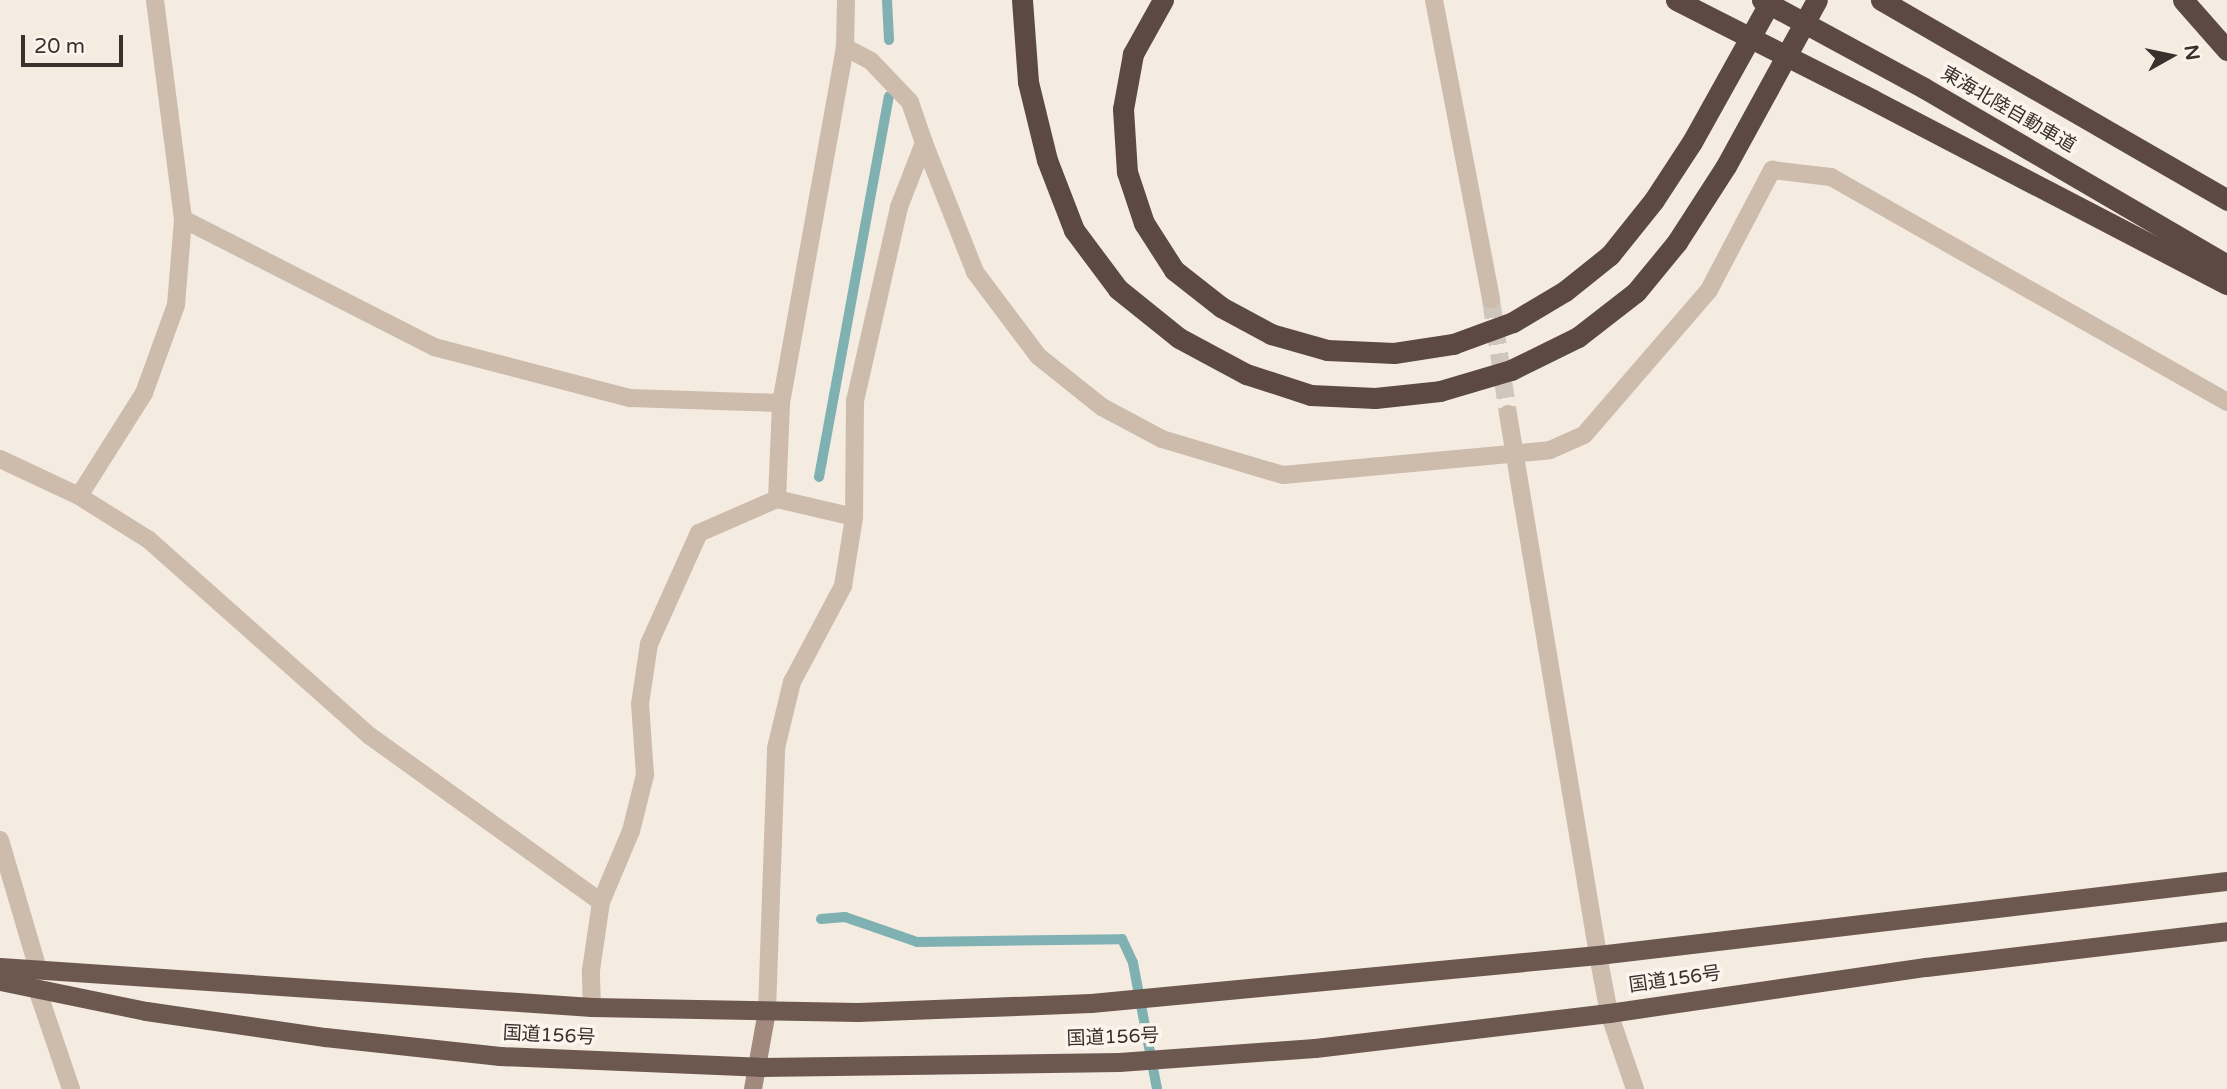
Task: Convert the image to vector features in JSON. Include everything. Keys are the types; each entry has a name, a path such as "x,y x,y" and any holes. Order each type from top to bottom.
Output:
{"highway":[{"path":"1021,0 1028,82 1047,160 1074,230 1118,289 1179,338 1246,374 1311,395 1375,398 1440,391 1511,370 1578,337 1636,292 1677,242 1726,166 1817,0"},
{"path":"1163,0 1133,54 1123,109 1131,185 1144,223 1174,270 1221,307 1271,334 1327,350 1394,353 1453,344 1513,322 1565,291 1610,255 1654,200 1692,142 1771,0"},
{"path":"1676,0 2227,284"},
{"name":"東海北陸自動車道","path":"1762,0 1924,88 2227,265"},
{"name":"東海北陸自動車道","path":"1881,0 1960,43 2227,200"},
{"path":"2183,0 2227,50"},
{"name":"国道156号","path":"0,981 37,979 592,1007 767,1011 1091,1003 1170,998 1598,955 2227,881"},
{"name":"国道156号","path":"0,967 146,1011 325,1037 500,1056 759,1067 1119,1062 1315,1048 1609,1013 1926,967 2227,931"}],"main road":[{"path":"753,1089 767,1011"}],"street":[{"path":"79,496 148,381 176,305 183,219 155,0"},
{"path":"777,499 781,403 845,47 846,0"},
{"path":"1434,0 1491,300"},
{"path":"845,47 872,61 910,102 975,272 1038,356 1102,407 1162,439 1283,475 1513,450 1550,450 1584,435 1709,290 1772,170 1831,177 2227,402"},
{"path":"767,1011 776,748 792,682 843,586 854,517 855,401 899,207 924,143"},
{"path":"183,219 434,347 630,398 781,403"},
{"path":"1508,414 1598,955 1609,1013 1635,1089"},
{"path":"0,459 79,496 149,540 370,736 601,902"},
{"path":"592,1007 601,902 631,831 645,775 640,704 649,644 699,533 777,499 854,517"},
{"path":"0,840 37,979 71,1089"}],"waterway":[{"path":"887,0 889,40"},
{"path":"819,477 889,96"},
{"path":"821,919 845,917 917,942 1122,939 1133,963 1157,1089"}],"tunnel":[{"path":"1491,300 1508,414"}]}
